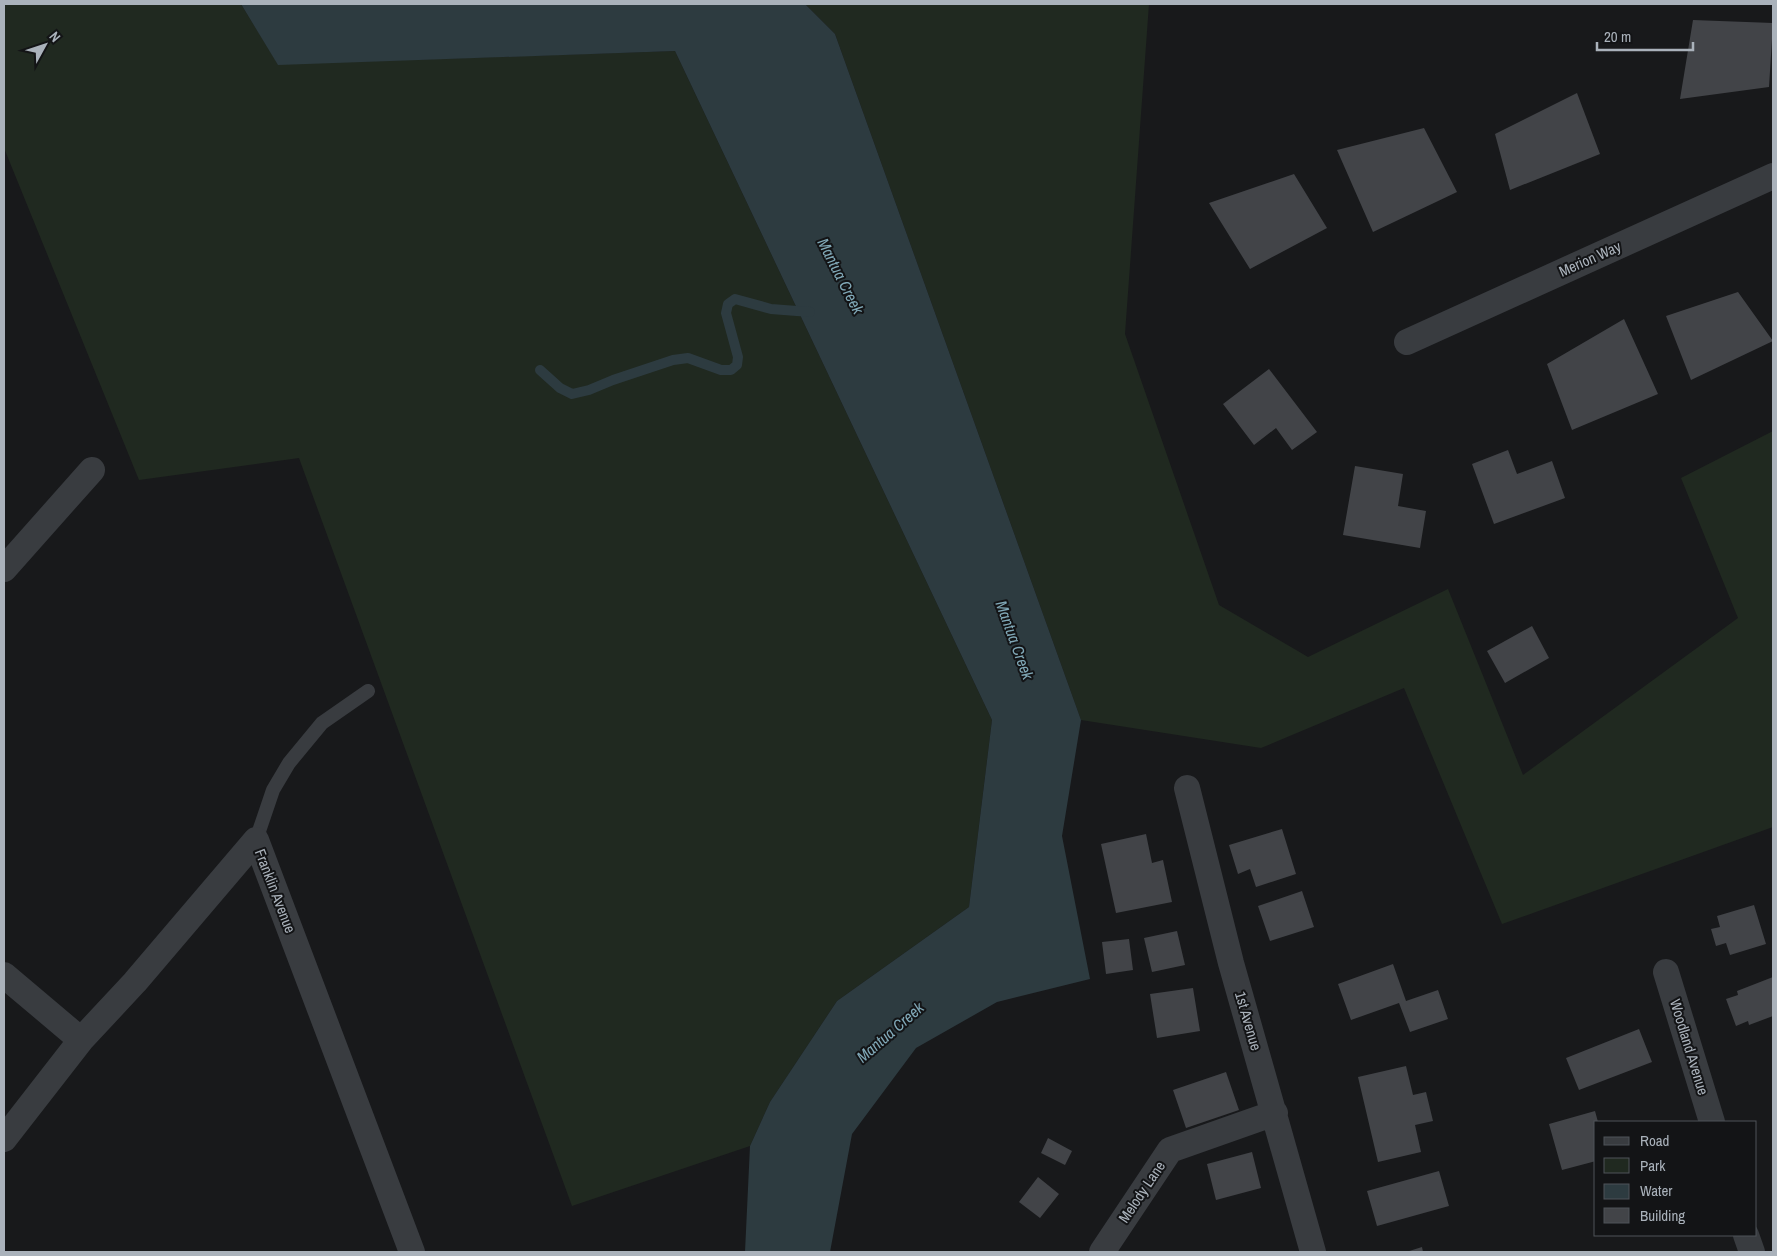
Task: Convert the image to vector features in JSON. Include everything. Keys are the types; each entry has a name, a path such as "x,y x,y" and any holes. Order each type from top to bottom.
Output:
{"street":[{"name":"Merion Way","path":"1407,342 1773,176"},
{"path":"4,568 92,470"},
{"name":"1st Avenue","path":"1188,788 1231,963 1313,1252"},
{"name":"Franklin Avenue","path":"4,1139 81,1040 135,982 256,840 406,1249"},
{"name":"Woodland Avenue","path":"1666,972 1712,1121"},
{"path":"4,975 81,1040"},
{"name":"Melody Lane","path":"1102,1252 1170,1150 1275,1113"},
{"path":"1746,1236 1752,1252"}],"lane":[{"path":"256,840 273,790 289,763 322,723 368,691"}],"green space":[{"path":"4,4 241,4 278,64 675,51 992,720 969,907 837,1001 770,1102 750,1146 572,1206 299,458 139,480 4,148"},
{"path":"805,4 1149,4 1125,334 1219,605 1308,657 1448,589 1523,775 1738,618 1681,478 1773,431 1773,827 1502,924 1404,688 1261,748 1081,720 835,34"}],"water":[{"name":"Mantua Creek","path":"241,4 805,4 835,34 1081,720 1062,836 1090,979 997,1002 916,1048 852,1134 830,1252 745,1252 750,1146 770,1102 837,1001 969,907 992,720 675,51 278,65"}],"building":[{"path":"1693,20 1773,23 1769,87 1680,99"},
{"path":"1577,93 1600,154 1510,190 1495,134"},
{"path":"1424,128 1457,192 1373,232 1337,150"},
{"path":"1294,174 1327,228 1250,269 1209,203"},
{"path":"1738,292 1773,341 1691,380 1666,316"},
{"path":"1624,319 1658,394 1572,430 1547,364"},
{"path":"1269,369 1317,432 1292,450 1276,428 1254,445 1223,404"},
{"path":"1508,450 1517,474 1552,461 1565,498 1494,524 1472,464"},
{"path":"1355,466 1403,474 1398,506 1426,511 1420,548 1343,535"},
{"path":"1532,626 1549,658 1505,683 1487,651"},
{"path":"1282,829 1296,874 1256,887 1250,869 1238,874 1229,845"},
{"path":"1146,834 1152,863 1163,860 1172,902 1116,913 1101,844"},
{"path":"1302,891 1314,927 1270,941 1258,906"},
{"path":"1754,905 1766,944 1730,955 1726,943 1716,946 1711,929 1720,927 1717,916"},
{"path":"1177,931 1185,965 1152,972 1144,938"},
{"path":"1129,939 1133,970 1106,974 1102,942"},
{"path":"1393,964 1406,1001 1438,990 1448,1019 1410,1032 1399,1003 1351,1020 1338,984"},
{"path":"1773,977 1773,1016 1749,1025 1748,1021 1736,1026 1726,999 1738,995 1737,991"},
{"path":"1193,988 1200,1031 1157,1038 1150,994"},
{"path":"1639,1029 1652,1062 1579,1090 1566,1058"},
{"path":"1406,1066 1413,1095 1426,1092 1433,1121 1415,1125 1421,1152 1378,1162 1358,1077"},
{"path":"1226,1072 1239,1110 1186,1128 1173,1090"},
{"path":"1595,1111 1598,1121 1594,1121 1594,1162 1562,1170 1549,1124"},
{"path":"1048,1138 1072,1151 1065,1165 1041,1153"},
{"path":"1252,1152 1261,1188 1216,1200 1207,1164"},
{"path":"1439,1171 1449,1206 1377,1226 1367,1191"},
{"path":"1038,1177 1059,1194 1040,1218 1019,1202"},
{"path":"1422,1247 1423,1252 1406,1252"}],"waterway":[{"path":"540,370 560,388 572,394 589,390 673,360 688,358 721,370 731,370 737,365 738,357 726,313 728,304 735,299 771,309 810,312"}]}
